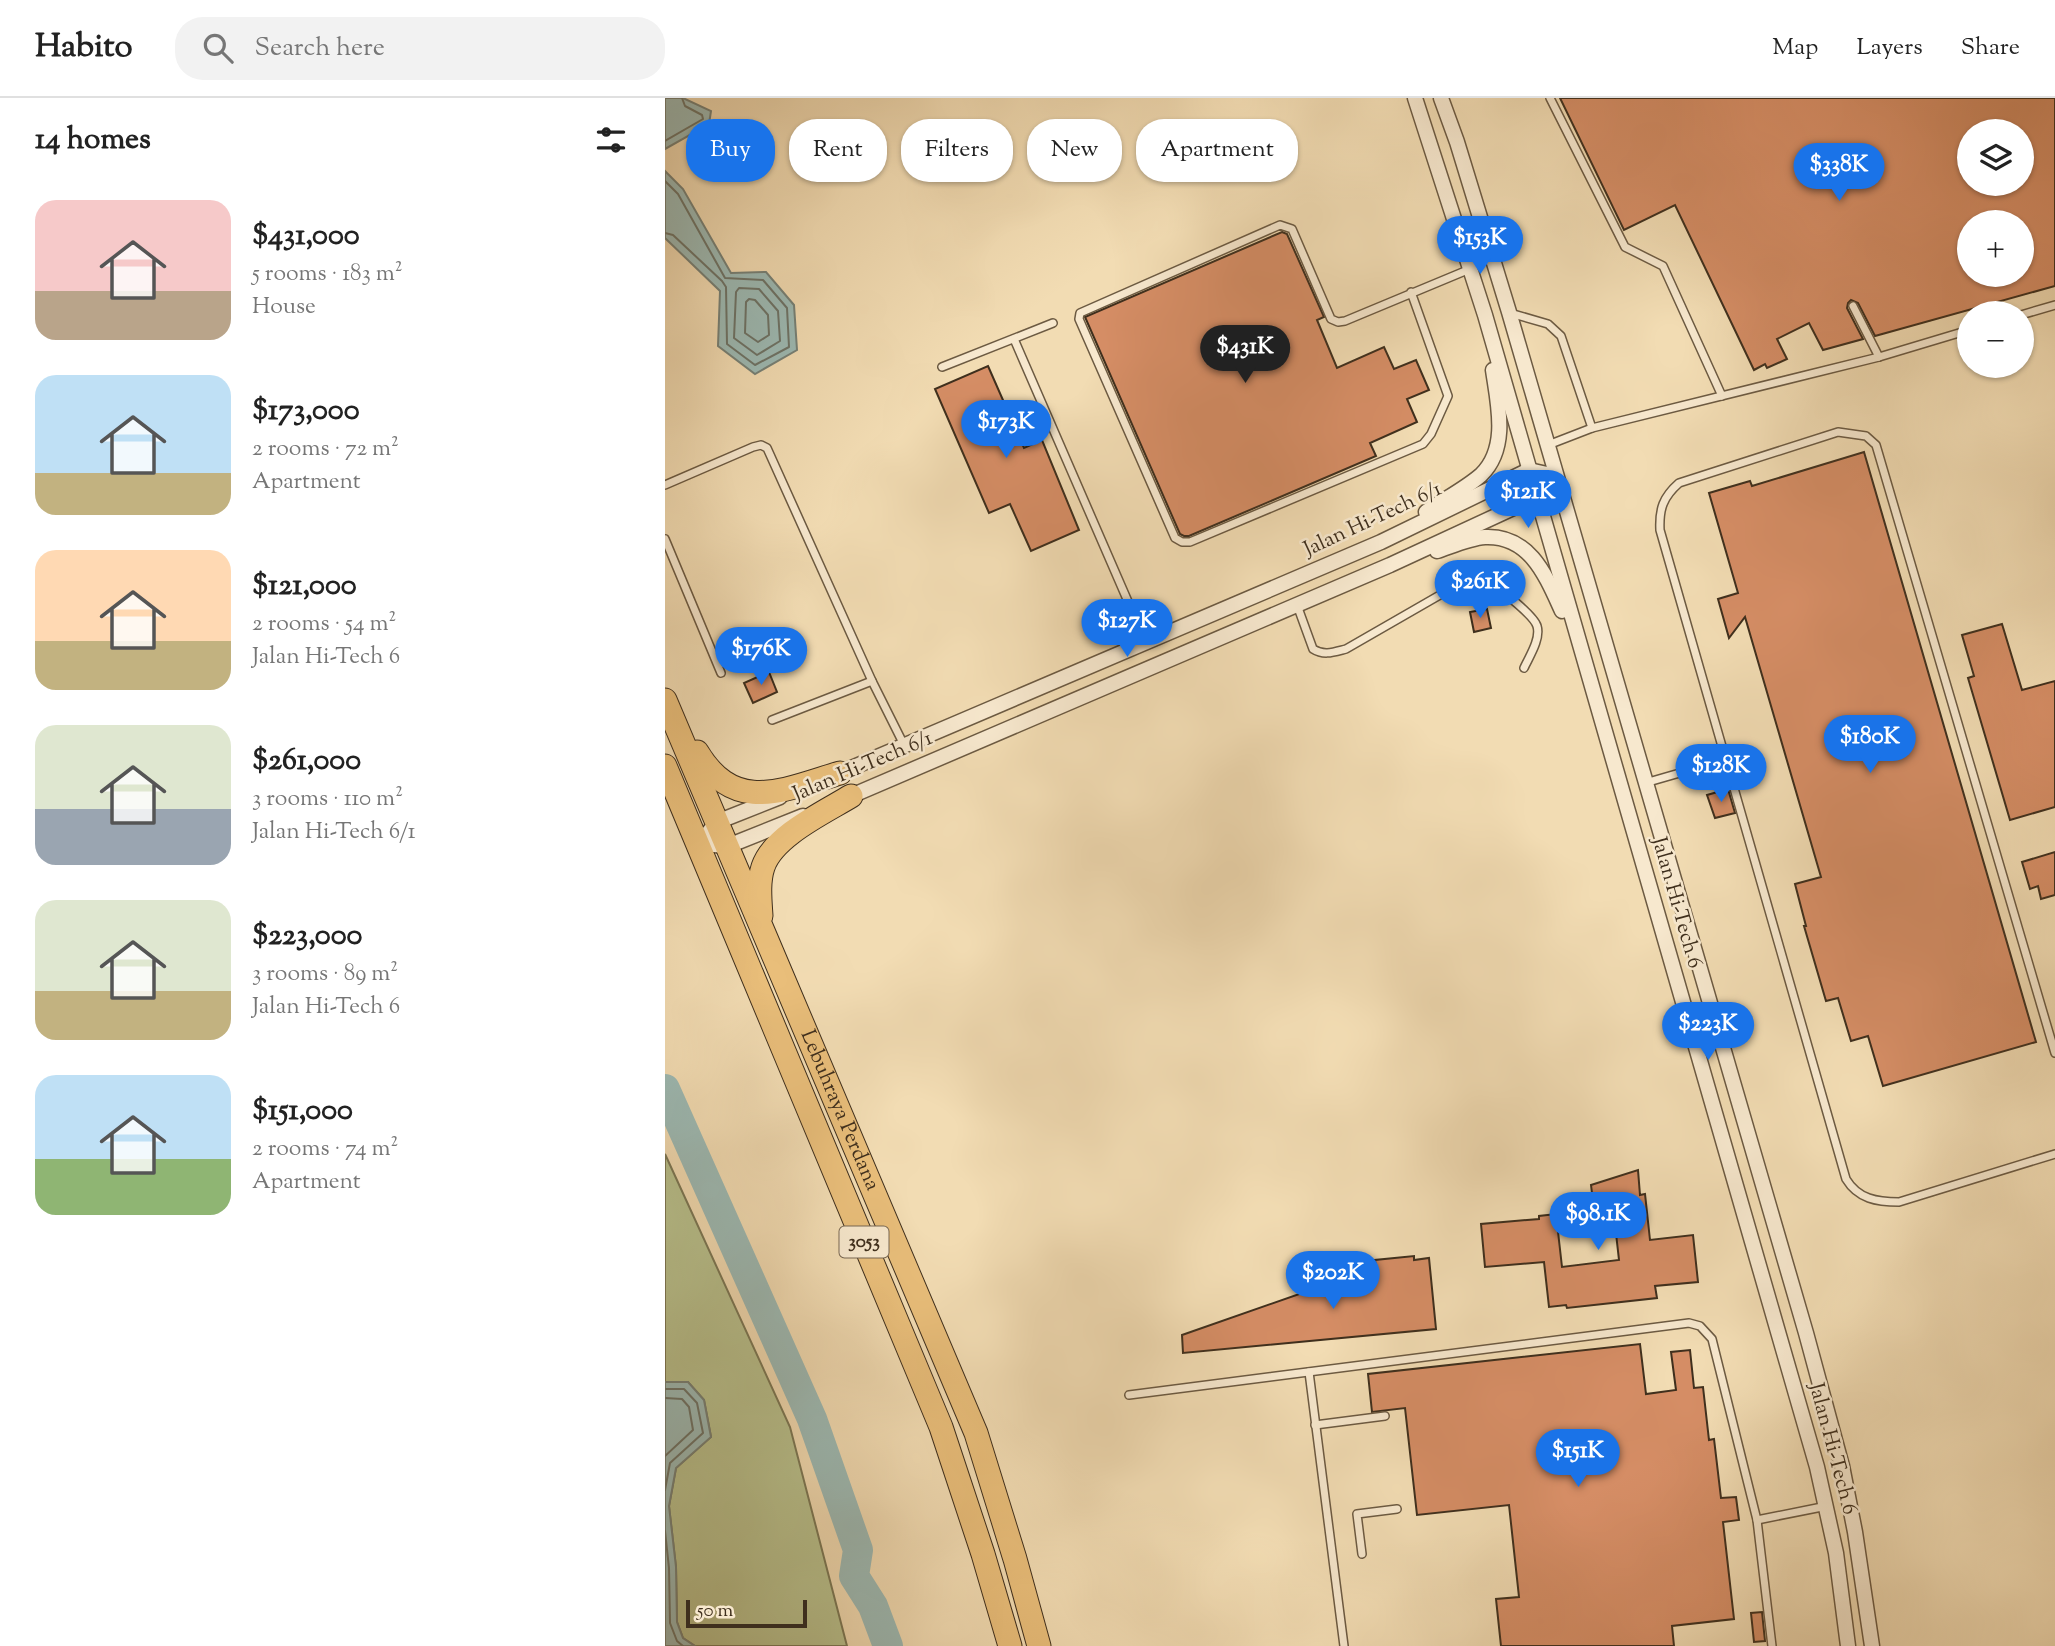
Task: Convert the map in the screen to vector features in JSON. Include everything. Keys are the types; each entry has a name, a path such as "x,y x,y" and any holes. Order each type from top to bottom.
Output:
{"main road":[{"path":"665,699 708,770 724,783 748,793 772,793 840,773"},
{"name":"Lebuhraya Perdana","path":"665,699 976,1433 1016,1559 1039,1646"},
{"name":"Lebuhraya Perdana","path":"665,766 941,1427 1010,1646"},
{"path":"761,929 761,877 763,866 772,851 785,837 851,796"}],"street":[{"name":"Jalan Hi-Tech 6","path":"1415,98 1485,315 1827,1506 1848,1646"},
{"name":"Jalan Hi-Tech 6","path":"1441,98 1509,312 1806,1334 1842,1466 1872,1646"},
{"path":"1381,542 1482,474 1491,458 1497,444 1500,423 1485,315"},
{"path":"1529,470 1556,476"},
{"name":"Jalan Hi-Tech 6/1","path":"699,844 717,822 840,773 1381,542 1529,470"},
{"name":"Jalan Hi-Tech 6/1","path":"699,844 728,846 1297,605 1537,497 1556,476"},
{"path":"1390,565 1483,537 1500,538 1518,544 1533,556 1546,575 1585,664"}],"lane":[{"path":"1550,98 1625,247 1663,266 1722,396"},
{"path":"1411,292 1448,396 1431,434 1423,444 1190,542 1175,538 1079,319 1080,313 1280,226 1292,229 1331,319 1338,322 1411,292 1470,269"},
{"path":"2034,311 2055,305"},
{"path":"1853,306 1879,357"},
{"path":"1509,312 1548,324 1561,336 1592,428"},
{"path":"942,367 1053,323"},
{"path":"1547,446 1592,428 1879,357 1957,334"},
{"path":"1014,339 1146,643"},
{"path":"2055,1053 1876,445 1866,436 1838,432 1679,483 1667,494 1659,513 1660,530 1846,1179 1851,1187 1877,1202 1899,1202 2055,1154"},
{"path":"665,485 761,444 767,448 872,681 904,744"},
{"path":"665,539 721,673"},
{"path":"1297,605 1313,649 1328,653 1346,649 1459,584 1477,581 1493,586 1532,617 1537,627 1537,638 1524,668"},
{"path":"772,720 872,681"},
{"path":"1645,783 1725,760"},
{"path":"1129,1395 1689,1324 1700,1326 1712,1339 1757,1520 1772,1646"},
{"path":"1309,1372 1344,1646"},
{"path":"1315,1424 1385,1416"},
{"path":"1757,1520 1827,1506"},
{"path":"1362,1554 1357,1514 1397,1509"}],"green space":[{"path":"665,1154 790,1427 847,1646 695,1646 683,1638 677,1622 676,1567 669,1506 676,1468 711,1437 704,1400 688,1382 665,1382"}],"water":[{"path":"665,98 683,98 711,111 710,119 686,119 686,137 665,149"},
{"path":"665,171 683,189 731,273 766,272 794,305 797,350 755,374 718,346 720,291 665,238"},
{"path":"665,1382 688,1382 704,1400 711,1437 676,1468 669,1506 676,1567 677,1622 683,1638 695,1646 665,1646"}],"building":[{"path":"1560,98 2055,98 2055,286 2001,301 1957,301 1957,313 1875,336 1858,303 1851,300 1847,308 1863,339 1823,350 1809,323 1777,339 1787,359 1767,368 1765,364 1754,370 1675,205 1624,230"},
{"path":"1282,232 1287,234 1324,317 1317,320 1337,368 1384,347 1394,369 1416,360 1429,390 1407,399 1417,422 1370,443 1376,456 1184,536 1180,534 1085,317"},
{"path":"988,366 1024,448 1042,440 1079,530 1031,551 1010,504 989,513 935,389"},
{"path":"1864,452 2036,1042 1883,1086 1868,1036 1851,1041 1838,998 1826,1001 1795,884 1821,877 1745,617 1729,638 1718,599 1738,593 1709,493 1750,481 1752,486"},
{"path":"1487,609 1491,628 1474,632 1470,612"},
{"path":"2002,624 2022,690 2055,681 2055,807 2010,820 1968,678 1974,676 1962,635"},
{"path":"769,672 777,692 753,703 744,683"},
{"path":"1728,789 1735,813 1715,818 1707,795"},
{"path":"2055,852 2055,895 2041,899 2038,886 2030,889 2022,862"},
{"path":"1638,1170 1640,1195 1645,1194 1650,1240 1693,1235 1698,1282 1655,1286 1657,1298 1567,1308 1566,1305 1549,1307 1544,1262 1485,1267 1481,1224 1539,1219 1539,1216 1556,1214 1562,1267 1619,1260 1613,1207 1594,1209 1591,1185"},
{"path":"1414,1256 1414,1260 1429,1258 1436,1329 1183,1353 1182,1335 1325,1285 1324,1281 1377,1276 1375,1260"},
{"path":"1640,1344 1646,1394 1676,1390 1671,1352 1690,1350 1694,1388 1703,1387 1709,1440 1714,1439 1721,1498 1736,1497 1739,1520 1723,1522 1734,1619 1672,1626 1674,1646 1501,1646 1496,1599 1519,1597 1509,1505 1417,1515 1405,1408 1372,1412 1368,1374"},
{"path":"1762,1612 1765,1641 1754,1642 1751,1613"}],"waterway":[{"path":"665,1089 812,1419 858,1550 854,1576 873,1606 888,1646"}]}
